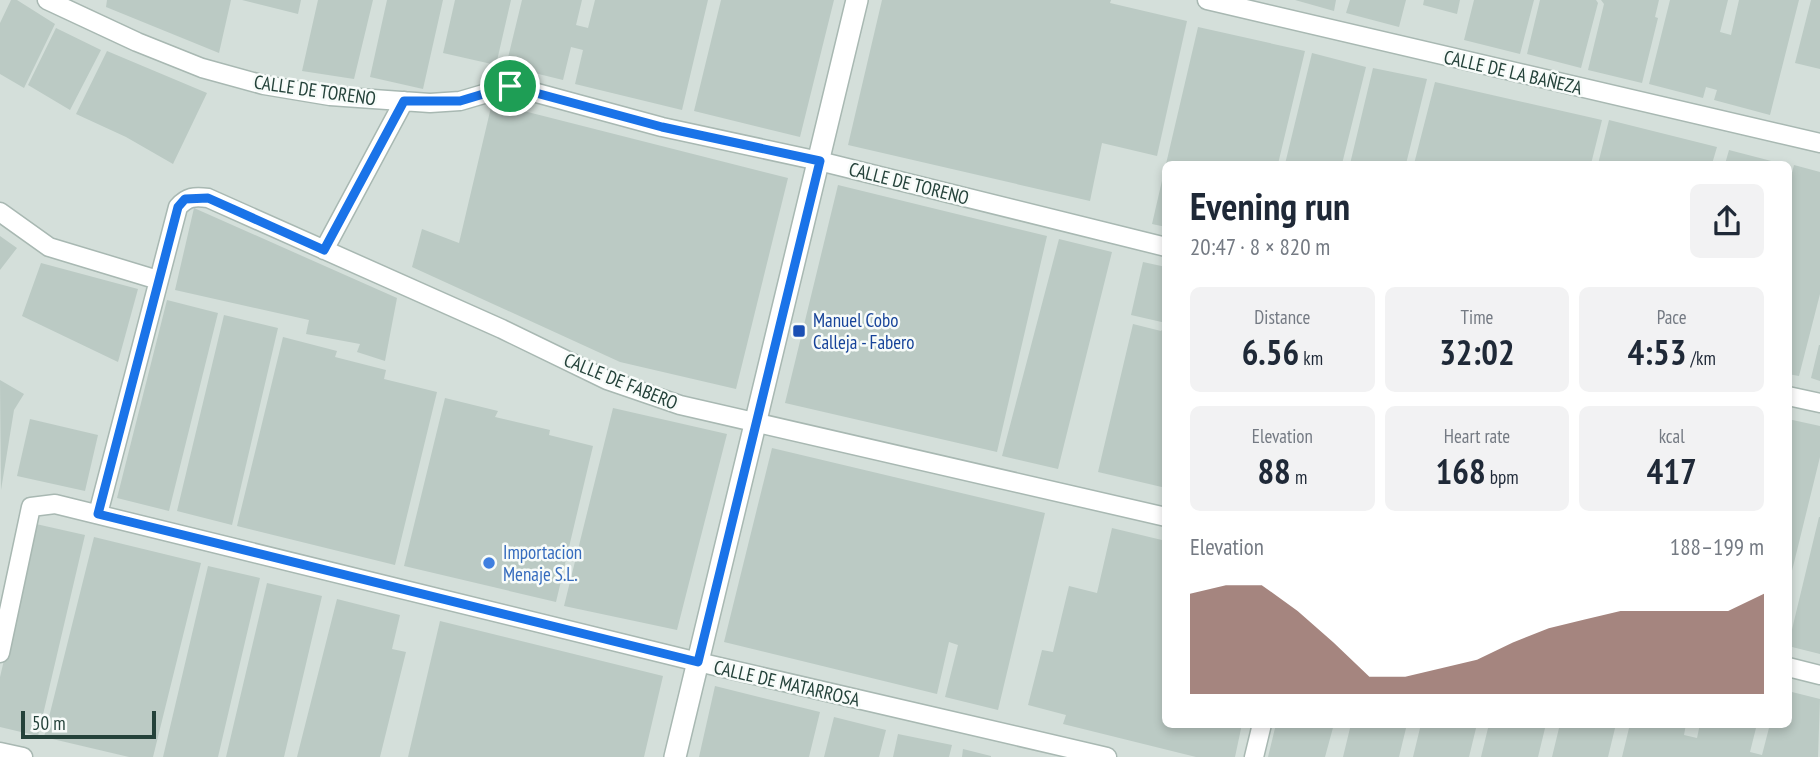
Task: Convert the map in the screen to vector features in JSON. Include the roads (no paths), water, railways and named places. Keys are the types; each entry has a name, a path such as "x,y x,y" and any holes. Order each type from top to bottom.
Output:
{"street":[{"name":"CALLE DE TORENO","path":"47,0 137,42 202,68 264,85 304,92 404,101 460,101 510,86 662,127 820,161 1162,246"},
{"path":"675,757 857,0"},
{"name":"CALLE DE LA BAÑEZA","path":"1207,0 1820,143"},
{"path":"324,250 404,101"},
{"name":"CALLE DE FABERO","path":"158,280 178,207 185,199 195,196 208,198 502,329 607,380 680,405 1162,516"},
{"path":"0,212 49,247 158,280 98,514"},
{"path":"1792,397 1820,403"},
{"name":"CALLE DE MATARROSA","path":"0,653 31,507 55,505 698,662 1038,749 1107,757"},
{"path":"1792,668 1820,675"},
{"path":"1254,757 1261,728"},
{"path":"0,752 23,757"}],"place":[{"name":"Manuel Cobo Calleja - Fabero","path":"799,331"},
{"name":"Importacion Menaje S.L.","path":"489,563"}]}
